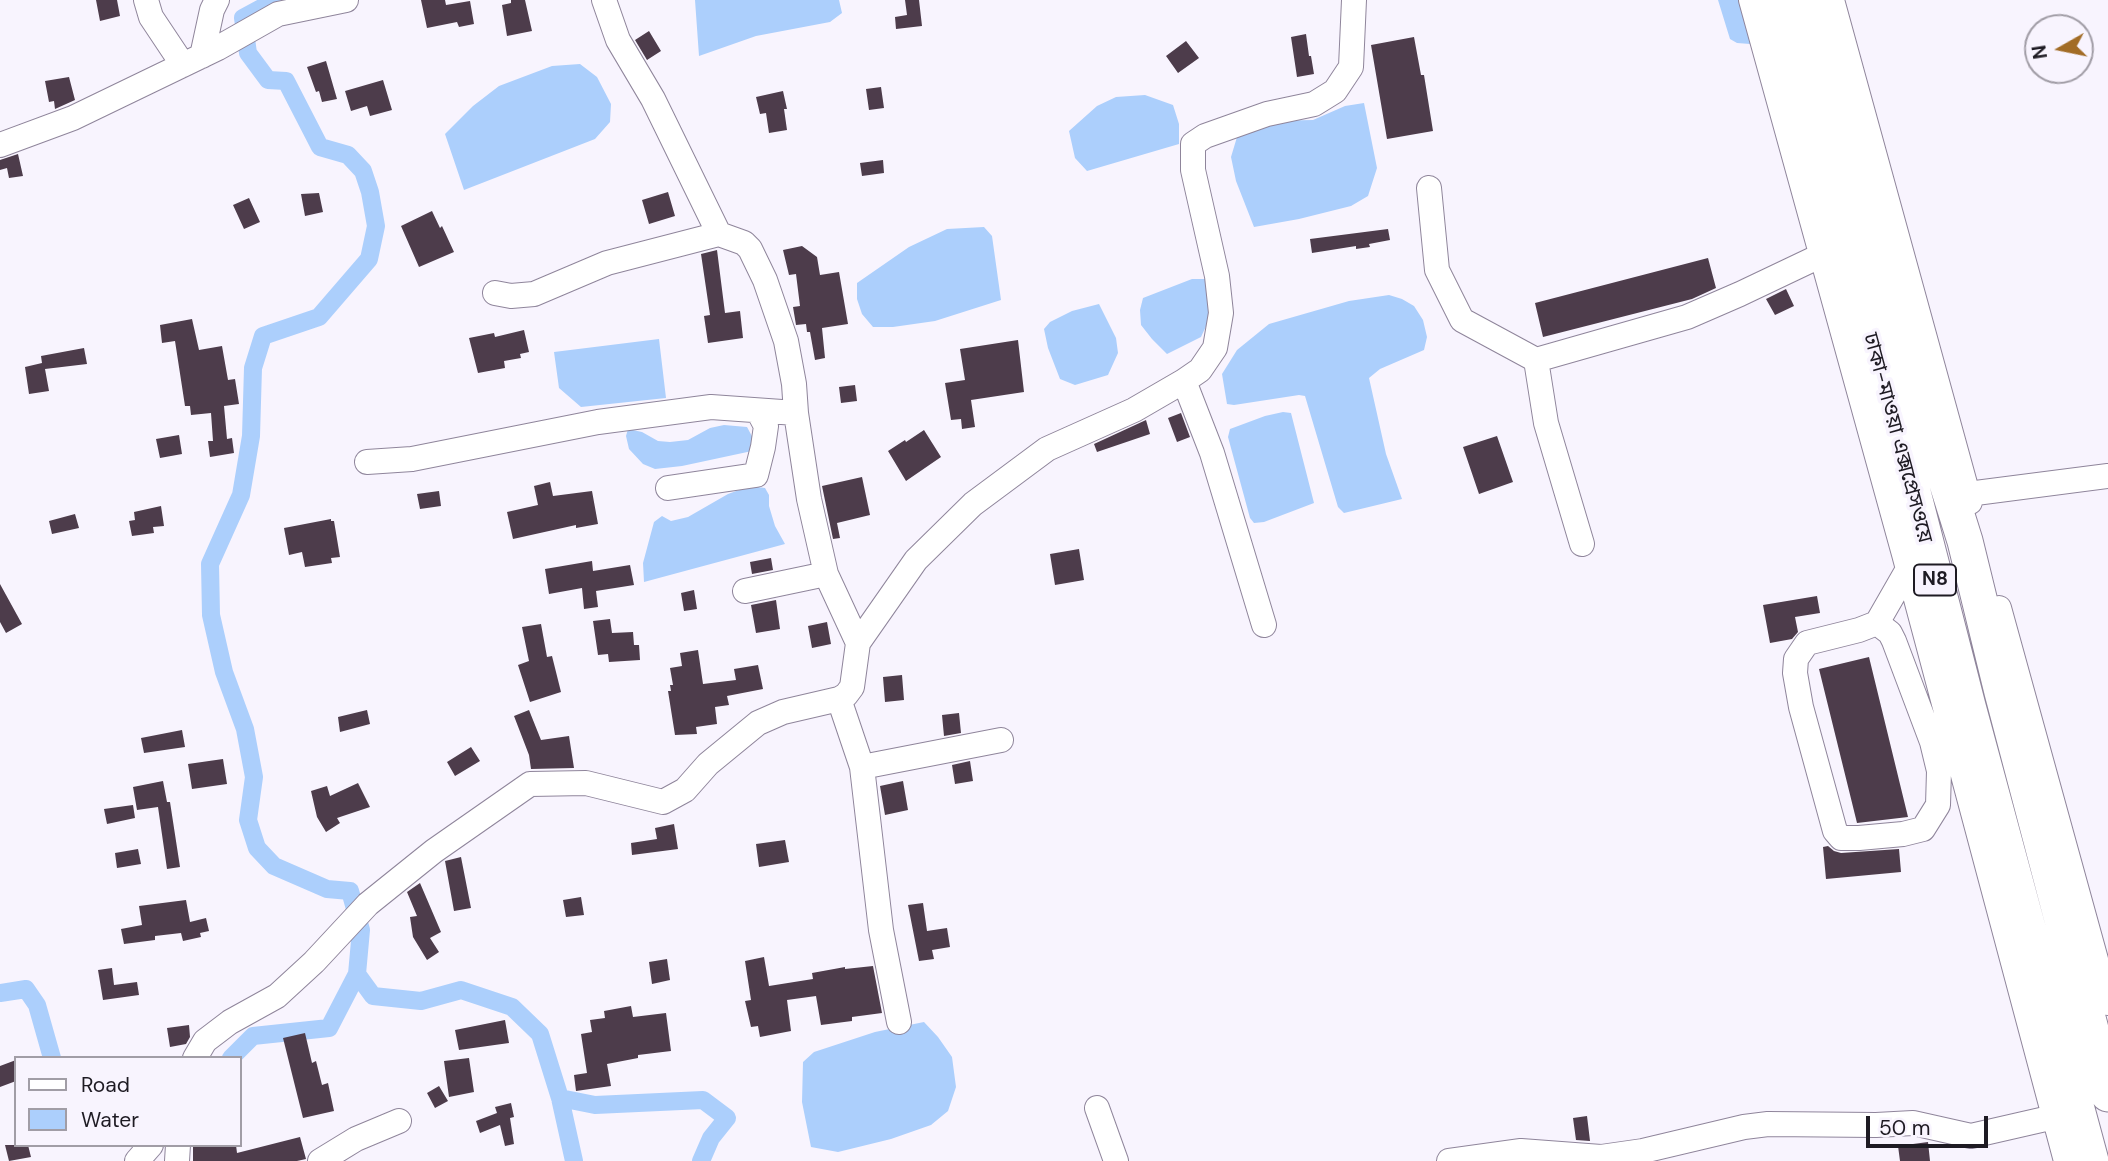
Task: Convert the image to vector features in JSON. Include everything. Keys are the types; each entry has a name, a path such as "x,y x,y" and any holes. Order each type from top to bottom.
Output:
{"highway":[{"name":"ঢাকা-মাওয়া এক্সপ্রেসওয়ে","path":"1775,0 1912,488 1972,720 2064,1106 2091,1161"},
{"name":"ঢাকা-মাওয়া এক্সপ্রেসওয়ে","path":"1808,0 1905,350 1965,541 2108,1094"}],"street":[{"path":"146,0 151,18 201,57"},
{"path":"201,57 212,10 217,0"},
{"path":"0,145 73,118 201,57 278,14 346,0"},
{"path":"604,0 618,40 653,99 719,234"},
{"path":"196,1056 205,1041 230,1022 277,996 314,962 368,904 433,851 530,783 586,783 663,802 685,790 708,764 758,723 783,712 846,695 852,687 858,643 916,560 973,504 1047,449 1134,410 1200,370 1215,348 1221,313 1217,276 1193,170 1193,144 1205,136 1267,114 1314,104 1335,92 1351,67 1354,0"},
{"path":"1751,0 1908,569 2064,1106 2066,1161"},
{"path":"1832,0 2108,1003"},
{"path":"1429,188 1437,270 1462,320 1536,360 1687,317 1822,255"},
{"path":"495,293 511,296 534,294 607,263 719,234 744,243 750,249 765,280 786,341 809,499 826,573 858,643"},
{"path":"1536,360 1546,423 1581,544"},
{"path":"1184,381 1212,453 1265,625"},
{"path":"367,462 412,459 598,422 711,407 796,413"},
{"path":"668,488 756,475 766,426 758,411"},
{"path":"1968,494 2108,477"},
{"path":"1877,623 1894,641 1932,742 1939,771 1938,805 1923,829 1903,834 1841,838 1835,831 1801,707 1795,673 1796,659 1807,643 1877,623 1908,569"},
{"path":"745,591 826,573"},
{"path":"839,699 862,767 881,930 899,1022"},
{"path":"862,767 1001,740"},
{"path":"1449,1161 1521,1151 1601,1157 1643,1151 1768,1124 1913,1123 1970,1136 2064,1106"},
{"path":"1097,1108 1116,1161"},
{"path":"320,1161 356,1139 398,1121"},
{"path":"137,1161 149,1147"}],"water":[{"path":"695,0 839,0 842,13 830,22 756,36 699,56"},
{"path":"1718,0 1743,0 1752,40 1750,44 1737,43 1730,39"},
{"path":"580,64 597,77 611,104 610,122 595,139 464,190 445,134 473,106 499,86 552,66"},
{"path":"1145,95 1173,105 1179,124 1179,144 1087,171 1075,158 1069,131 1097,106 1116,97"},
{"path":"1364,103 1377,168 1368,196 1351,206 1254,227 1236,181 1231,157 1237,137 1267,121 1313,120 1345,106"},
{"path":"984,227 992,236 1001,300 935,321 893,327 873,327 862,314 857,299 857,283 909,247 947,229"},
{"path":"1192,279 1205,279 1213,311 1201,337 1167,354 1141,325 1140,310 1143,298"},
{"path":"1389,295 1414,306 1423,320 1427,337 1424,350 1380,369 1369,378 1386,454 1402,499 1344,513 1338,507 1305,396 1227,404 1222,374 1237,350 1269,324 1349,301"},
{"path":"1099,304 1116,338 1118,353 1108,375 1075,385 1060,379 1044,329 1050,322 1072,311"},
{"path":"659,339 666,398 581,407 559,388 554,352"},
{"path":"1283,412 1291,413 1314,503 1264,522 1254,523 1250,518 1228,437 1230,429"},
{"path":"724,425 747,427 754,440 752,451 655,469 643,464 629,449 626,436 628,429 642,432 658,441 688,440 710,428"},
{"path":"750,486 765,488 775,526 785,544 644,582 643,563 654,522 662,516 671,521 688,517 728,494"},
{"path":"924,1022 952,1057 956,1087 948,1111 931,1125 891,1139 838,1152 811,1147 802,1102 803,1062 814,1052 875,1032"}],"building":[{"path":"96,0 117,0 120,16 100,21"},
{"path":"421,0 445,0 446,5 470,1 474,24 459,27 457,22 427,28"},
{"path":"511,0 525,0 532,31 507,36 502,5 511,3"},
{"path":"905,0 919,0 922,26 896,29 895,17 907,15"},
{"path":"649,31 661,51 647,60 635,40"},
{"path":"1306,34 1314,74 1297,77 1291,37"},
{"path":"1414,37 1421,75 1424,75 1433,131 1387,139 1371,45"},
{"path":"1186,41 1199,58 1178,73 1166,56"},
{"path":"326,61 337,99 322,102 307,67"},
{"path":"69,77 75,100 55,109 54,101 49,102 45,81"},
{"path":"383,80 392,110 370,116 367,106 351,111 345,91"},
{"path":"881,87 884,108 869,110 866,89"},
{"path":"783,91 787,109 784,109 787,130 769,133 766,113 760,114 756,97"},
{"path":"18,154 23,176 9,178 7,168 0,170 0,160"},
{"path":"883,160 884,173 862,176 860,163"},
{"path":"668,192 675,216 649,224 642,200"},
{"path":"319,193 323,212 305,216 301,194"},
{"path":"249,198 260,222 244,229 233,205"},
{"path":"432,211 454,252 419,267 401,226"},
{"path":"1388,229 1390,240 1369,244 1370,247 1356,249 1356,246 1312,253 1310,239"},
{"path":"802,246 817,257 820,275 839,272 848,324 822,328 825,358 815,360 806,324 796,325 793,307 800,306 796,274 789,275 783,250"},
{"path":"717,250 725,313 740,311 743,338 708,343 704,316 710,315 701,254"},
{"path":"1708,258 1716,288 1692,299 1543,337 1535,303"},
{"path":"1786,289 1794,306 1775,315 1766,299"},
{"path":"192,319 199,350 222,346 228,380 235,379 239,404 224,406 227,439 232,438 234,453 210,457 208,441 213,441 211,413 191,415 190,406 185,406 175,341 162,343 160,325"},
{"path":"524,330 529,352 520,354 521,358 504,361 505,368 478,373 469,338 494,333 495,337"},
{"path":"1018,340 1024,392 971,400 975,427 962,429 961,419 951,420 945,383 965,380 960,349"},
{"path":"84,348 87,364 45,369 49,391 29,394 25,367 42,363 41,356"},
{"path":"855,385 857,401 841,403 839,387"},
{"path":"1181,413 1190,437 1177,442 1168,418"},
{"path":"1146,420 1150,434 1097,452 1094,444"},
{"path":"924,430 941,457 906,481 888,451"},
{"path":"179,435 182,454 160,458 156,439"},
{"path":"1497,436 1513,482 1479,494 1463,447"},
{"path":"862,477 870,515 837,523 840,538 833,539 822,486"},
{"path":"550,482 553,496 592,491 598,524 576,528 576,525 513,539 507,512 538,505 534,486"},
{"path":"439,491 441,506 420,509 417,494"},
{"path":"161,506 164,526 153,527 154,533 132,536 129,521 135,520 134,512"},
{"path":"75,514 79,528 52,534 49,521"},
{"path":"331,519 334,521 340,557 331,558 332,563 305,567 302,552 289,555 284,528"},
{"path":"1079,549 1084,580 1055,585 1050,554"},
{"path":"771,558 773,570 752,574 750,562"},
{"path":"592,561 593,571 630,565 634,585 596,591 598,607 584,609 582,588 549,594 545,569"},
{"path":"0,584 22,624 6,633 0,622"},
{"path":"694,590 697,609 684,611 681,593"},
{"path":"1817,596 1820,613 1795,617 1798,632 1792,639 1770,643 1763,605"},
{"path":"776,600 780,629 756,633 751,605"},
{"path":"610,619 612,633 633,632 634,645 639,645 640,660 609,662 608,654 598,655 593,621"},
{"path":"827,622 831,644 812,648 808,626"},
{"path":"541,624 547,657 552,656 561,692 530,702 518,665 529,661 522,627"},
{"path":"698,650 703,684 736,680 734,669 758,665 763,689 727,696 729,705 715,707 717,724 696,727 697,734 675,735 668,691 671,691 670,685 673,685 670,668 682,666 680,653"},
{"path":"1869,657 1908,817 1857,823 1819,669"},
{"path":"902,675 904,700 885,702 883,677"},
{"path":"367,710 370,724 340,732 338,717"},
{"path":"529,710 541,740 569,736 574,768 531,769 529,755 514,716"},
{"path":"959,713 961,733 944,736 942,715"},
{"path":"182,730 185,747 144,753 141,738"},
{"path":"471,747 480,761 455,776 447,762"},
{"path":"223,759 227,784 192,789 188,764"},
{"path":"970,761 973,781 955,784 952,765"},
{"path":"163,781 167,802 170,802 180,867 167,869 158,807 137,810 133,787"},
{"path":"903,781 908,810 885,815 880,786"},
{"path":"358,783 370,807 337,818 340,823 326,832 317,817 311,791 327,786 330,796"},
{"path":"133,805 135,818 107,824 104,809"},
{"path":"674,824 678,849 632,855 631,843 657,839 655,828"},
{"path":"785,840 789,862 759,867 756,844"},
{"path":"1828,846 1841,853 1899,849 1901,872 1826,879 1823,847"},
{"path":"138,849 141,864 117,868 115,853"},
{"path":"461,857 471,908 454,911 445,861"},
{"path":"420,883 441,932 430,938 439,952 427,960 413,937 410,917 417,916 407,892"},
{"path":"581,897 584,915 566,917 563,900"},
{"path":"186,900 190,922 206,918 209,931 200,933 201,937 183,941 181,933 124,944 121,929 142,925 139,906"},
{"path":"923,903 927,931 947,928 950,947 932,950 934,959 919,961 908,905"},
{"path":"764,957 769,986 813,979 812,973 845,967 873,966 882,1013 821,1025 816,996 787,1000 791,1031 760,1037 758,1026 751,1027 745,1001 751,1000 745,961"},
{"path":"667,959 670,980 652,984 649,962"},
{"path":"112,968 114,985 137,982 139,995 103,1000 98,970"},
{"path":"631,1006 633,1017 666,1013 671,1051 638,1055 638,1058 607,1064 611,1086 576,1091 574,1075 587,1073 581,1034 592,1032 590,1020 605,1018 604,1011"},
{"path":"505,1020 509,1043 459,1050 455,1030"},
{"path":"189,1025 190,1037 186,1044 170,1047 167,1028"},
{"path":"305,1033 312,1063 316,1061 322,1085 328,1083 334,1111 303,1118 283,1038"},
{"path":"469,1058 474,1092 449,1097 444,1061"},
{"path":"14,1061 14,1082 0,1087 0,1066"},
{"path":"439,1086 448,1101 435,1108 427,1093"},
{"path":"511,1103 514,1144 505,1146 500,1125 480,1133 476,1121 497,1113 495,1107"},
{"path":"1587,1116 1590,1141 1576,1140 1573,1118"},
{"path":"300,1137 306,1159 193,1161 193,1147 236,1147 237,1153"},
{"path":"1928,1142 1930,1161 1900,1161 1898,1146"},
{"path":"5,1145 28,1147 31,1157 9,1161"}],"waterway":[{"path":"233,1056 253,1036 329,1028 357,974 361,930 350,891 327,889 274,866 257,848 248,820 254,777 245,729 224,672 211,615 210,564 241,495 251,436 253,368 263,336 319,317 369,259 376,226 363,171 348,155 320,147 286,81 268,80 248,53 243,18 276,0"},
{"path":"357,974 373,996 421,1001 461,990 512,1007 540,1034 560,1098 574,1161"},
{"path":"0,993 26,989 37,1005 51,1056"},
{"path":"560,1098 595,1105 703,1100 727,1118 711,1138 701,1161"}]}
